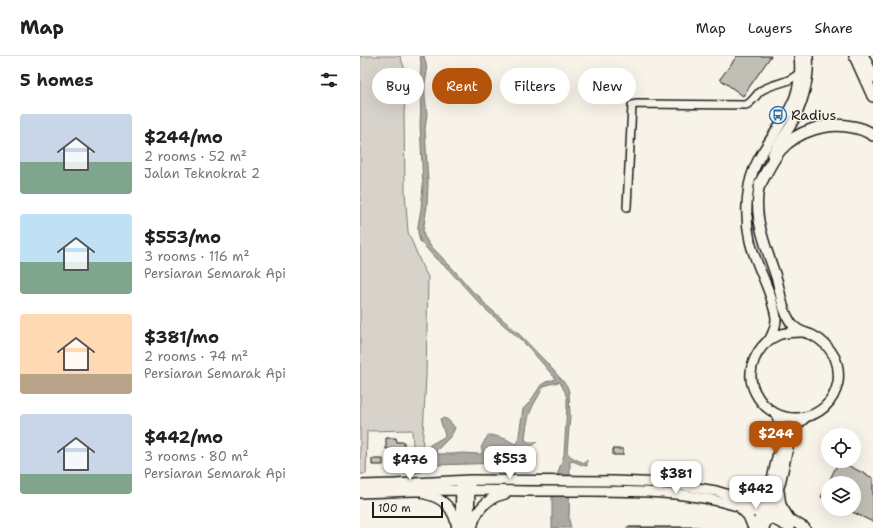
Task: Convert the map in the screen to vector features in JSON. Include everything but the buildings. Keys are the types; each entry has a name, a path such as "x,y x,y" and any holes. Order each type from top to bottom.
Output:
{"highway":[{"path":"855,56 873,96"},
{"path":"863,56 873,77"},
{"path":"760,184 780,151 787,143 808,131 840,125 852,126 873,135"}],"main road":[{"path":"770,339 774,330 776,318 767,287 750,241 747,204 748,191 753,169 792,103 798,84 800,63 799,56"},
{"path":"764,528 766,512 791,434 796,426 806,417 818,411 828,402 837,386 838,378 838,369 834,356 826,345 815,337 802,332 792,325 786,314 760,230 757,203 760,184 768,163 777,145 799,111 807,81 808,56"},
{"path":"802,332 779,334 770,339 761,347 755,357 751,379 759,400 767,408 784,417 806,417"},
{"path":"776,414 782,430 776,480 781,505 790,524"},
{"path":"403,492 466,485 548,481 591,481 666,483 712,491 751,495 756,494 776,480"},
{"path":"360,485 466,485 548,492 672,493 704,498 766,512"},
{"path":"460,528 466,485"},
{"path":"466,485 471,528"},
{"path":"471,528 481,507 493,497 527,491"},
{"path":"712,491 732,496 790,524 805,528"},
{"path":"360,493 403,492 424,493 431,495 442,501 451,509 454,514 457,528"},
{"path":"738,506 748,516 752,528"},
{"path":"756,528 766,512"}],"street":[{"path":"627,207 632,105 746,105 751,103 760,92 769,87 789,81 799,73"},
{"path":"789,81 795,94"}],"shaded area":[{"path":"360,56 400,56 404,68 372,68 372,104 405,104 405,191 408,232 428,277 426,376 421,472 415,473 412,430 367,431 366,474 360,474"},
{"path":"420,56 424,56 427,72 425,83 427,113 425,130 428,183 427,206 423,231 424,236 429,244 473,292 517,332 567,386 569,392 570,416 567,452 572,457 585,463 587,460 587,466 570,461 569,520 571,528 552,528 552,493 564,455 567,406 567,398 560,382 545,386 532,407 525,438 526,441 529,442 537,442 526,449 519,459 512,462 503,463 434,465 432,463 429,447 445,435 440,419 447,419 455,428 451,436 436,451 437,454 482,454 481,448 489,435 506,439 516,444 518,442 523,409 530,402 541,385 556,379 530,349 485,309 420,241 418,226 423,186 420,122 421,104 424,104 424,68 421,68"}],"place":[{"name":"Radius","path":"778,115"}]}
